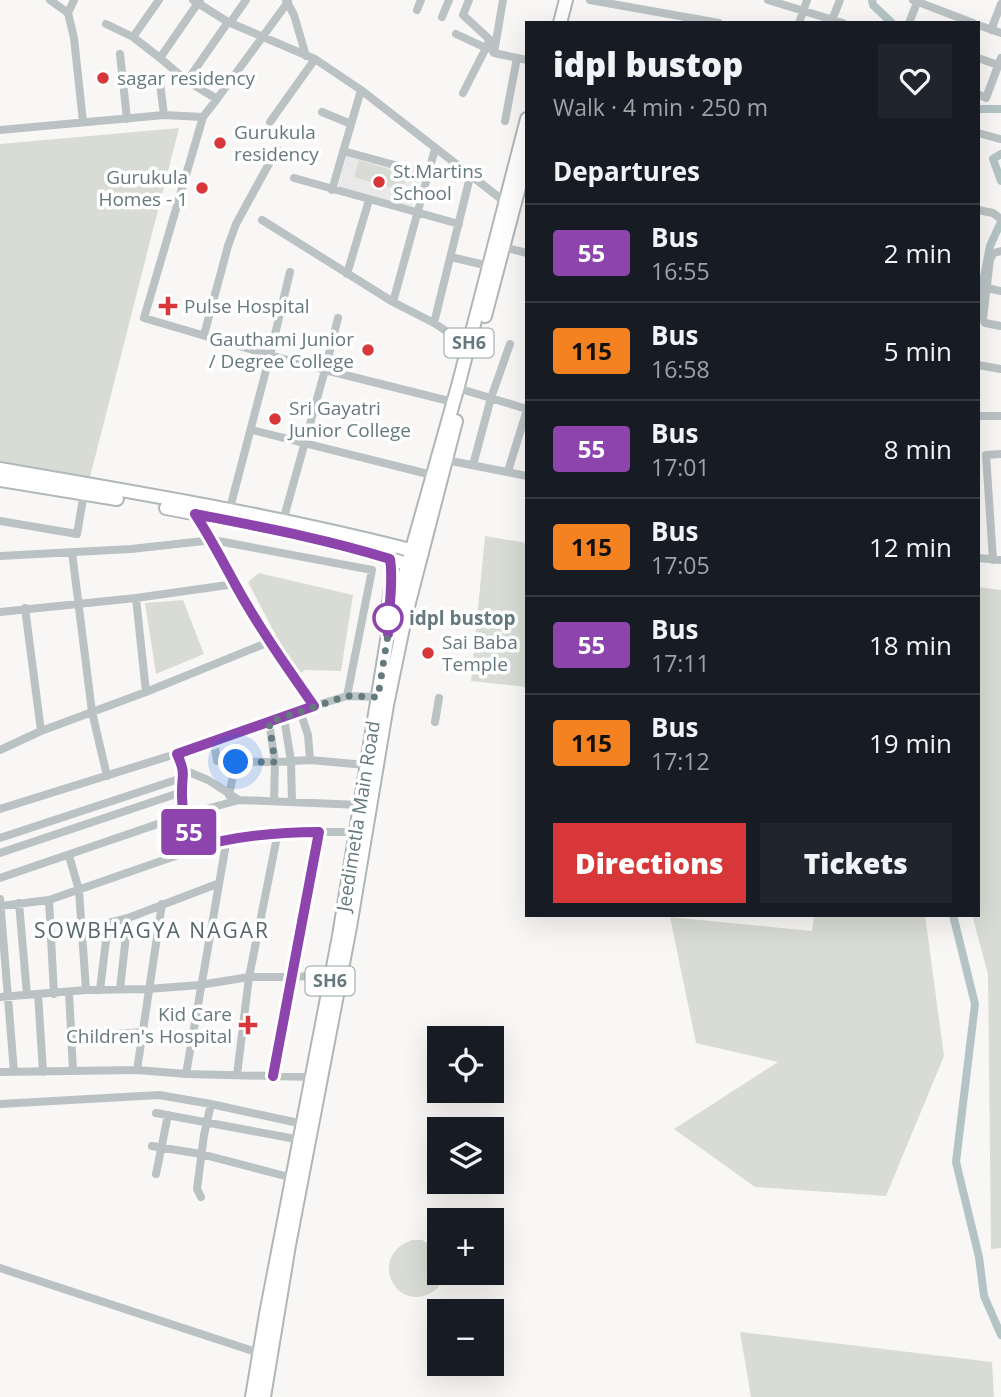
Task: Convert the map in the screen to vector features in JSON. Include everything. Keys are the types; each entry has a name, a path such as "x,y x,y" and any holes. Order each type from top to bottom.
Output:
{"main road":[{"path":"552,21 557,0"},
{"path":"561,21 566,0"},
{"name":"Jeedimetla Main Road","path":"416,551 446,460 464,390 488,288 489,266 525,127"},
{"name":"Jeedimetla Main Road","path":"252,1397 312,1077 324,1038 331,976 388,634 412,566 432,475 469,346 503,247 525,166"},
{"path":"0,469 98,485 416,551"},
{"path":"0,480 281,529 412,566"},
{"path":"388,634 388,603 392,578 390,559"},
{"name":"Jeedimetla Main Road","path":"264,1397 324,1038 412,566"}],"street":[{"path":"50,0 68,13"},
{"path":"74,0 68,13 74,40 83,122"},
{"path":"133,37 159,0"},
{"path":"187,81 246,0"},
{"path":"417,10 421,0"},
{"path":"442,17 449,0"},
{"path":"469,0 463,15 489,38 490,48"},
{"path":"463,93 490,48 503,0"},
{"path":"590,0 689,20"},
{"path":"649,0 652,21"},
{"path":"800,21 807,0"},
{"path":"832,20 840,0"},
{"path":"160,58 197,1 229,22 311,57 361,90 505,202"},
{"path":"287,1 263,38 202,117 144,318 325,370 453,402"},
{"path":"287,1 311,57"},
{"path":"773,1 836,21"},
{"path":"910,21 916,1 967,21"},
{"path":"991,30 1001,4"},
{"path":"106,24 133,37 187,81 217,99"},
{"path":"980,26 1001,33"},
{"path":"456,34 522,59 505,121"},
{"path":"120,54 127,119"},
{"path":"270,122 311,57"},
{"path":"980,58 1000,61 997,84 986,98 980,95"},
{"path":"160,83 163,116"},
{"path":"332,190 361,90"},
{"path":"321,112 351,124"},
{"path":"0,131 163,116 202,117"},
{"path":"980,134 1000,139"},
{"path":"204,335 236,224 277,149"},
{"path":"393,302 435,149"},
{"path":"343,151 428,174"},
{"path":"434,323 470,177"},
{"path":"294,178 459,224"},
{"path":"347,274 369,200"},
{"path":"262,220 469,346"},
{"path":"503,247 525,252"},
{"path":"1001,251 994,253 990,259 983,321 1001,326"},
{"path":"451,257 489,266"},
{"path":"229,512 290,272"},
{"path":"987,288 1001,291"},
{"path":"284,522 338,318"},
{"path":"473,465 491,398 510,344"},
{"path":"980,365 1001,369"},
{"path":"464,390 525,409"},
{"path":"508,471 525,416"},
{"path":"980,416 1001,416"},
{"path":"252,430 432,475"},
{"path":"997,560 982,455 1001,454"},
{"path":"446,460 525,475"},
{"path":"0,521 77,534 84,493"},
{"path":"195,514 213,540 235,584 270,642 314,706"},
{"path":"991,520 1001,520"},
{"path":"0,556 131,549 213,540 372,570 347,696"},
{"path":"72,552 92,712 107,776"},
{"path":"0,612 136,598 235,584"},
{"path":"136,598 146,692"},
{"path":"25,608 41,731"},
{"path":"0,750 41,731 270,642"},
{"path":"0,809 214,742 347,696 378,697"},
{"path":"435,722 439,698"},
{"path":"300,711 308,735 310,760"},
{"path":"284,718 291,761 292,802"},
{"path":"269,722 275,762 274,801"},
{"path":"214,742 217,761 310,760 366,765"},
{"path":"177,754 184,773 181,792 184,815 194,848"},
{"path":"229,795 236,762"},
{"path":"0,838 184,773 208,780 239,800"},
{"path":"0,853 181,792"},
{"path":"0,878 184,815 239,800 360,805"},
{"path":"0,906 49,900 227,838 278,831 356,832"},
{"path":"237,1075 249,977 278,831"},
{"path":"273,1076 319,832"},
{"path":"186,1074 227,838"},
{"path":"69,856 79,890 86,990"},
{"path":"81,930 128,918 217,884"},
{"path":"0,899 4,997 14,1072"},
{"path":"49,900 54,994"},
{"path":"19,903 27,995"},
{"path":"137,1070 162,904"},
{"path":"120,989 128,918"},
{"path":"100,990 108,924"},
{"path":"4,997 200,985 249,977 331,976"},
{"path":"69,992 73,1071"},
{"path":"38,994 43,1072"},
{"path":"71,1037 144,1032"},
{"path":"0,1072 137,1070 312,1077"},
{"path":"0,1104 159,1096 303,1124"},
{"path":"201,1197 197,1189 211,1104"},
{"path":"156,1113 301,1140"},
{"path":"156,1174 157,1147 168,1115"},
{"path":"157,1147 201,1154 254,1170 293,1178"},
{"path":"0,1268 259,1353"}],"shaded area":[{"path":"179,128 90,477 0,461 0,144"},
{"name":"St.Martins School","path":"347,154 421,175 411,210 337,190"},
{"path":"359,160 407,175 402,191 354,177"},
{"path":"485,536 525,543 525,687 471,681"},
{"path":"259,573 353,595 341,671 305,670 297,676 248,582"},
{"path":"980,587 1001,590 1001,1248 991,1249 988,974 973,917 980,917"},
{"path":"183,600 204,654 156,674 145,603"},
{"path":"670,917 812,931 814,917 925,917 944,1056 886,1196 755,1187 674,1129 778,1062 696,1043"},
{"path":"412,1240 427,1243 427,1285 439,1285 435,1290 416,1297 396,1288 389,1268 391,1257 399,1247"},
{"path":"740,1332 992,1362 994,1397 751,1397"}],"waterway":[{"path":"872,0 873,5 890,21"},
{"path":"980,109 1001,109"},
{"path":"1001,154 993,159 1001,181"},
{"path":"980,298 990,246 1001,222"},
{"path":"953,917 975,1004 956,1162 979,1257 984,1296 1001,1335"}],"bus line":[{"name":"55","path":"273,1076 319,832 278,831 227,838 194,848 184,815 181,792 184,770 177,754 314,706 270,642 235,584 213,540 195,514 281,529 390,559 392,578 388,603 388,634"}],"place":[{"name":"sagar residency","path":"103,78"},
{"name":"Gurukula residency","path":"220,143"},
{"name":"St.Martins School","path":"379,182"},
{"name":"Gurukula Homes - 1","path":"202,188"},
{"name":"Pulse Hospital","path":"168,306"},
{"name":"Gauthami Junior / Degree College","path":"368,350"},
{"name":"Sri Gayatri Junior College","path":"275,419"},
{"name":"idpl bustop","path":"388,618"},
{"name":"Sai Baba Temple","path":"428,653"},
{"name":"Kid Care Children's Hospital","path":"248,1025"}],"district":[{"name":"SOWBHAGYA NAGAR","path":"152,931"}],"route":[{"path":"236,762 275,762 269,722 347,696 378,697 388,618"}]}
